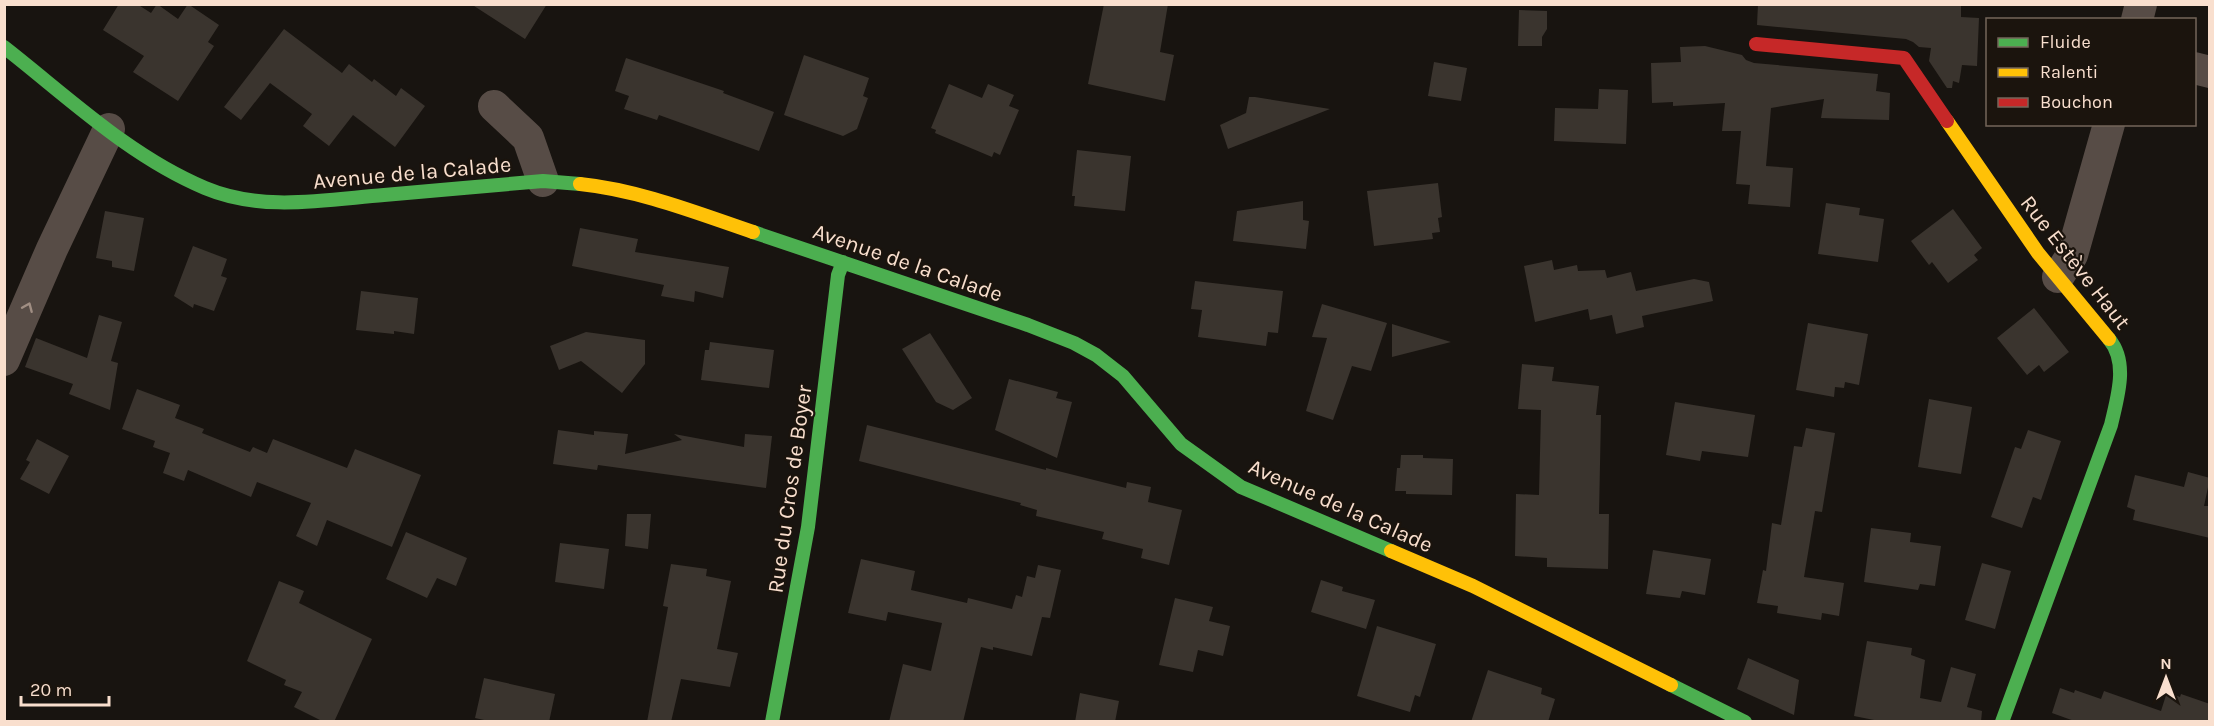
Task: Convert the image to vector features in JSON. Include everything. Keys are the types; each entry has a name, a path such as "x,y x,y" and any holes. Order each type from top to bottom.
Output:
{"street":[{"name":"Rue Estève Haut","path":"1756,44 1904,58 2038,253 2115,346 2120,367 2118,390 2110,425 2002,722"},
{"name":"Avenue de la Calade","path":"4,47 151,159 178,176 207,189 241,199 281,204 543,181 608,188 681,208 1028,325 1074,343 1096,355 1123,376 1181,444 1241,487 1473,586 1745,722"},
{"path":"494,106 528,138 543,181"},
{"path":"2058,277 2072,255 2108,126"},
{"path":"4,360 52,249 109,129"},
{"name":"Rue du Cros de Boyer","path":"772,722 808,527 838,275 843,262"}],"building":[{"path":"119,4 137,4 151,13 157,4 178,19 188,4 219,25 208,42 214,46 178,101 133,72 144,56 103,30"},
{"path":"471,4 547,4 525,39"},
{"path":"1104,4 1168,4 1160,52 1174,55 1165,101 1088,84"},
{"path":"1758,4 1961,4 1961,17 1979,18 1977,66 1962,65 1959,83 1953,81 1952,88 1947,88 1929,61 1931,48 1919,47 1906,39 1757,25"},
{"path":"1519,10 1547,11 1547,29 1542,37 1542,46 1518,46"},
{"path":"284,29 342,73 349,64 372,82 374,79 396,96 401,88 425,106 395,147 353,115 329,146 303,126 312,114 270,83 241,120 224,107"},
{"path":"1705,46 1742,55 1746,60 1754,63 1878,74 1876,91 1890,93 1889,120 1821,118 1824,99 1771,108 1766,166 1793,168 1790,207 1748,204 1750,185 1736,184 1741,131 1722,131 1725,103 1673,106 1673,102 1652,103 1651,63 1681,62 1680,47"},
{"path":"804,55 869,78 863,96 868,98 857,129 843,136 784,115"},
{"path":"626,58 724,91 723,93 774,112 759,151 659,115 657,120 624,109 629,96 615,91"},
{"path":"1434,62 1467,68 1461,101 1428,96"},
{"path":"949,84 982,98 988,84 1014,95 1009,106 1019,110 1000,155 994,152 992,157 935,133 936,130 931,128"},
{"path":"1599,89 1628,90 1626,144 1554,141 1555,108 1598,109"},
{"path":"1249,97 1330,109 1228,149 1220,125 1246,113"},
{"path":"1077,150 1131,156 1125,211 1074,206 1075,196 1072,196"},
{"path":"1438,183 1442,217 1438,218 1440,232 1432,233 1433,239 1374,246 1367,191"},
{"path":"1303,201 1303,220 1309,221 1306,249 1233,241 1237,211"},
{"path":"1826,203 1860,208 1859,215 1884,219 1878,262 1818,254"},
{"path":"1953,209 1982,248 1974,255 1978,260 1948,283 1932,262 1929,265 1911,241"},
{"path":"105,211 144,218 134,271 112,267 112,261 96,258"},
{"path":"580,228 638,239 635,252 729,267 723,298 695,291 694,302 661,296 664,285 572,266"},
{"path":"193,246 227,259 221,276 227,278 214,311 194,304 193,308 174,296"},
{"path":"1552,260 1554,270 1577,265 1578,271 1605,270 1607,278 1631,272 1636,291 1694,279 1709,282 1713,301 1642,316 1644,327 1616,334 1612,315 1590,320 1588,309 1535,322 1524,266"},
{"path":"1195,281 1283,291 1278,333 1268,332 1266,346 1198,337 1202,310 1191,309"},
{"path":"361,291 418,298 414,334 356,330"},
{"path":"1322,304 1387,323 1371,371 1352,366 1333,420 1306,411 1327,338 1312,337"},
{"path":"2034,308 2069,352 2044,372 2039,365 2027,375 1997,338"},
{"path":"99,315 122,322 111,361 118,363 110,410 69,394 73,384 25,367 36,338 87,358"},
{"path":"1808,323 1868,334 1859,385 1845,382 1844,388 1835,387 1834,397 1796,390"},
{"path":"1392,324 1451,342 1392,357"},
{"path":"586,332 645,340 645,364 622,393 581,361 559,370 550,346"},
{"path":"930,333 972,398 953,410 936,402 902,349"},
{"path":"710,342 774,350 769,388 701,380 705,350 709,350"},
{"path":"1522,364 1554,367 1552,381 1599,386 1596,415 1601,415 1599,514 1609,514 1608,569 1547,567 1547,558 1515,556 1516,494 1539,495 1541,410 1518,409"},
{"path":"1009,379 1058,392 1056,398 1072,402 1057,458 995,430"},
{"path":"137,389 180,405 175,418 204,429 202,433 250,452 253,447 267,453 273,439 347,468 355,449 421,475 392,547 327,520 317,546 296,536 311,503 257,482 251,497 188,470 184,481 163,473 170,453 153,447 155,441 122,429"},
{"path":"1929,399 1972,407 1961,474 1918,467"},
{"path":"1675,402 1755,415 1748,457 1702,451 1700,461 1666,455"},
{"path":"867,425 1126,488 1127,482 1151,487 1148,502 1182,510 1169,565 1141,558 1143,549 1102,539 1104,532 1036,516 1037,510 1020,505 1021,503 859,461"},
{"path":"1806,428 1835,433 1822,512 1815,511 1804,577 1844,583 1839,616 1822,613 1821,620 1777,613 1778,606 1757,603 1763,570 1766,571 1772,523 1781,525 1794,446 1802,447"},
{"path":"558,430 594,435 594,431 628,434 625,454 682,440 674,434 744,447 745,434 772,436 766,488 598,465 597,470 553,464"},
{"path":"2028,430 2061,441 2041,500 2033,497 2022,528 1991,517 2015,447 2021,449"},
{"path":"37,439 69,456 49,494 20,479 30,462 26,460"},
{"path":"1401,455 1453,459 1452,495 1406,494 1406,491 1395,491 1397,468 1400,468"},
{"path":"2188,472 2210,478 2204,506 2210,506 2210,538 2133,520 2135,510 2127,507 2135,475 2184,487"},
{"path":"627,514 651,514 648,549 625,546"},
{"path":"1871,528 1911,533 1910,542 1941,546 1935,586 1920,584 1918,590 1864,582"},
{"path":"406,532 467,558 456,586 437,578 427,598 386,579"},
{"path":"560,543 609,549 604,589 555,582"},
{"path":"1653,550 1711,559 1705,595 1682,591 1680,598 1646,594"},
{"path":"861,559 915,571 911,590 967,603 968,598 1012,609 1016,595 1022,597 1027,576 1035,578 1038,565 1061,570 1050,618 1042,617 1032,656 993,647 993,650 981,647 963,722 889,722 903,664 931,671 942,623 888,612 886,621 848,613"},
{"path":"1982,563 2011,571 1995,629 1965,620"},
{"path":"671,564 707,569 706,576 731,581 717,649 738,653 730,687 681,679 671,722 647,722 668,607 663,606"},
{"path":"1321,580 1343,587 1342,591 1375,600 1366,629 1311,612"},
{"path":"279,581 304,591 299,603 372,639 334,722 324,722 294,707 302,692 284,685 286,680 247,661"},
{"path":"1175,598 1213,607 1209,621 1230,626 1223,656 1198,650 1193,672 1159,665"},
{"path":"1377,626 1436,644 1420,697 1415,695 1410,712 1357,696"},
{"path":"1867,641 1912,648 1911,655 1925,660 1920,698 1941,702 1951,667 1976,674 1967,707 1982,711 1981,722 1884,722 1854,716"},
{"path":"1748,658 1799,680 1794,715 1737,689"},
{"path":"1488,670 1542,688 1541,694 1555,699 1548,722 1471,722"},
{"path":"484,678 555,694 549,722 493,722 475,718"},
{"path":"2060,688 2074,693 2075,690 2101,699 2104,691 2161,711 2167,692 2180,697 2181,694 2210,704 2210,722 2077,722 2052,713"},
{"path":"1080,693 1119,701 1115,722 1075,722"}],"traffic: fast":[{"path":"4,47 125,143 177,175 227,195 249,200 293,202 543,181 580,184"},
{"path":"753,232 1028,325 1074,343 1096,355 1123,376 1181,444 1241,487 1391,551"},
{"path":"772,722 808,527 838,275 843,262"},
{"path":"2002,722 2111,425 2120,370 2119,359 2109,339"},
{"path":"1671,685 1745,722"}],"traffic: slow":[{"path":"1947,121 2038,253 2109,339"},
{"path":"580,184 646,197 753,232"},
{"path":"1391,551 1473,586 1671,685"}],"traffic: jam":[{"path":"1756,44 1904,58 1947,121"}]}
